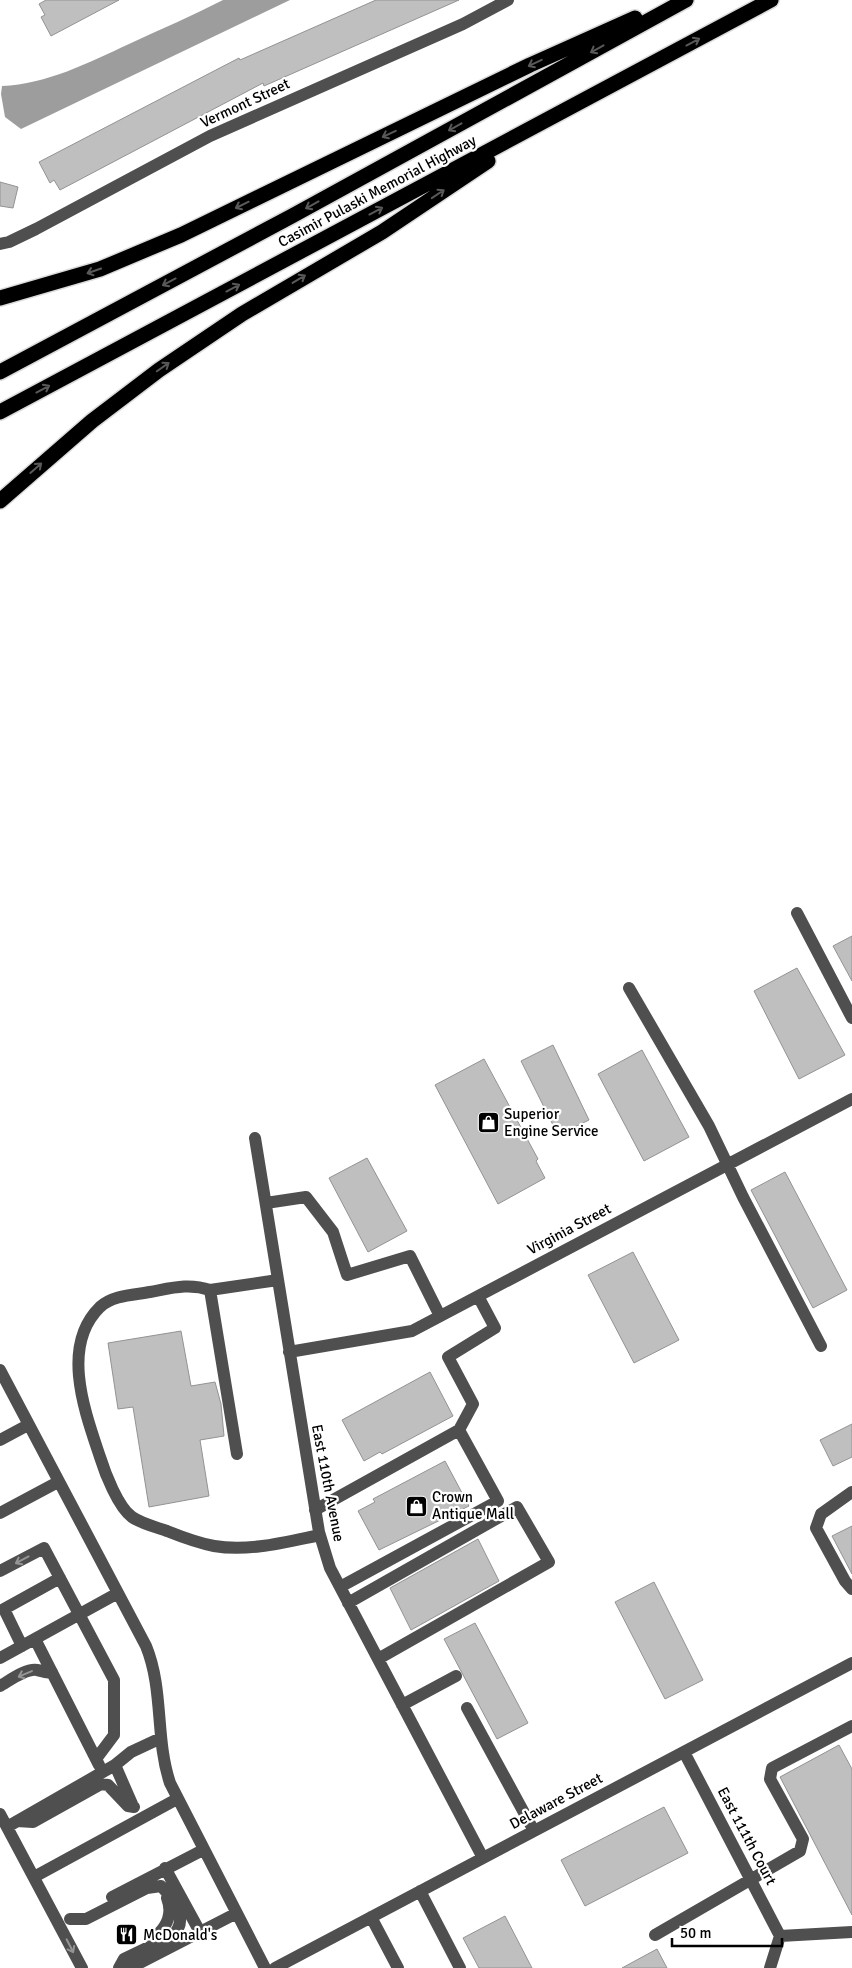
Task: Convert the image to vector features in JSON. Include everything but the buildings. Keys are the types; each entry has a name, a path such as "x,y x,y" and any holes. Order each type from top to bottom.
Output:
{"highway":[{"path":"0,298 100,269 181,235 530,65 675,0"},
{"name":"Casimir Pulaski Memorial Highway","path":"0,372 292,216 686,0"},
{"name":"Casimir Pulaski Memorial Highway","path":"0,412 771,0"},
{"path":"0,501 92,421 159,370 242,314 382,232 556,115"}],"street":[{"name":"Vermont Street","path":"0,244 9,242 36,229 210,136 463,24 508,0"},
{"path":"797,913 852,1018"},
{"path":"629,988 709,1126 727,1165 821,1346"},
{"name":"Virginia Street","path":"289,1352 412,1330 852,1099"},
{"name":"East 110th Avenue","path":"255,1138 315,1510 330,1568 483,1858"},
{"path":"266,1204 306,1197 333,1232 347,1274 410,1256 440,1316"},
{"path":"278,1280 210,1290 195,1285 114,1298 102,1304 87,1324 82,1340 79,1368 83,1407 108,1483 130,1516 180,1536 215,1546 244,1547 277,1544 320,1535"},
{"path":"210,1290 237,1454"},
{"path":"315,1510 460,1430 473,1404 448,1357 496,1328 478,1296"},
{"path":"0,1370 146,1646 155,1673 160,1738 165,1769 177,1799 264,1968"},
{"path":"0,1440 28,1425"},
{"path":"340,1588 498,1501 460,1430"},
{"path":"0,1513 58,1482"},
{"path":"852,1492 821,1514 816,1528 845,1581 852,1589"},
{"path":"348,1603 517,1507 549,1562 378,1659"},
{"path":"442,1532 449,1545"},
{"path":"0,1571 44,1548 114,1680 114,1735 96,1760"},
{"path":"22,1646 4,1610 60,1578"},
{"path":"0,1658 118,1593"},
{"path":"35,1639 102,1772"},
{"name":"Delaware Street","path":"275,1968 852,1663"},
{"path":"0,1686 29,1671 37,1670 46,1674 52,1672"},
{"path":"402,1705 456,1676"},
{"path":"467,1708 534,1831"},
{"path":"655,1935 800,1851 803,1839 770,1779 772,1768 852,1726"},
{"path":"12,1824 115,1765 131,1752 160,1738"},
{"name":"East 111th Court","path":"684,1752 780,1936"},
{"path":"115,1765 134,1807"},
{"path":"12,1824 33,1822 101,1784 108,1785 128,1806 134,1807 146,1816"},
{"path":"34,1877 177,1799"},
{"path":"0,1814 12,1824 34,1877 65,1922 82,1968"},
{"path":"65,1922 165,1868 203,1850"},
{"path":"165,1868 200,1932"},
{"path":"65,1922 86,1920 147,1888 161,1886 173,1899 179,1913 180,1923 178,1931 124,1965"},
{"path":"420,1891 460,1968"},
{"path":"124,1965 200,1932 235,1914"},
{"path":"371,1917 398,1968"},
{"path":"770,1968 780,1936 852,1932"}],"shaded area":[{"path":"223,0 290,0 21,129 5,117 1,94 2,86 35,81 67,71"}],"place":[{"name":"Superior Engine Service","path":"488,1123"},
{"name":"Crown Antique Mall","path":"416,1506"},
{"name":"McDonald's","path":"127,1935"}]}
